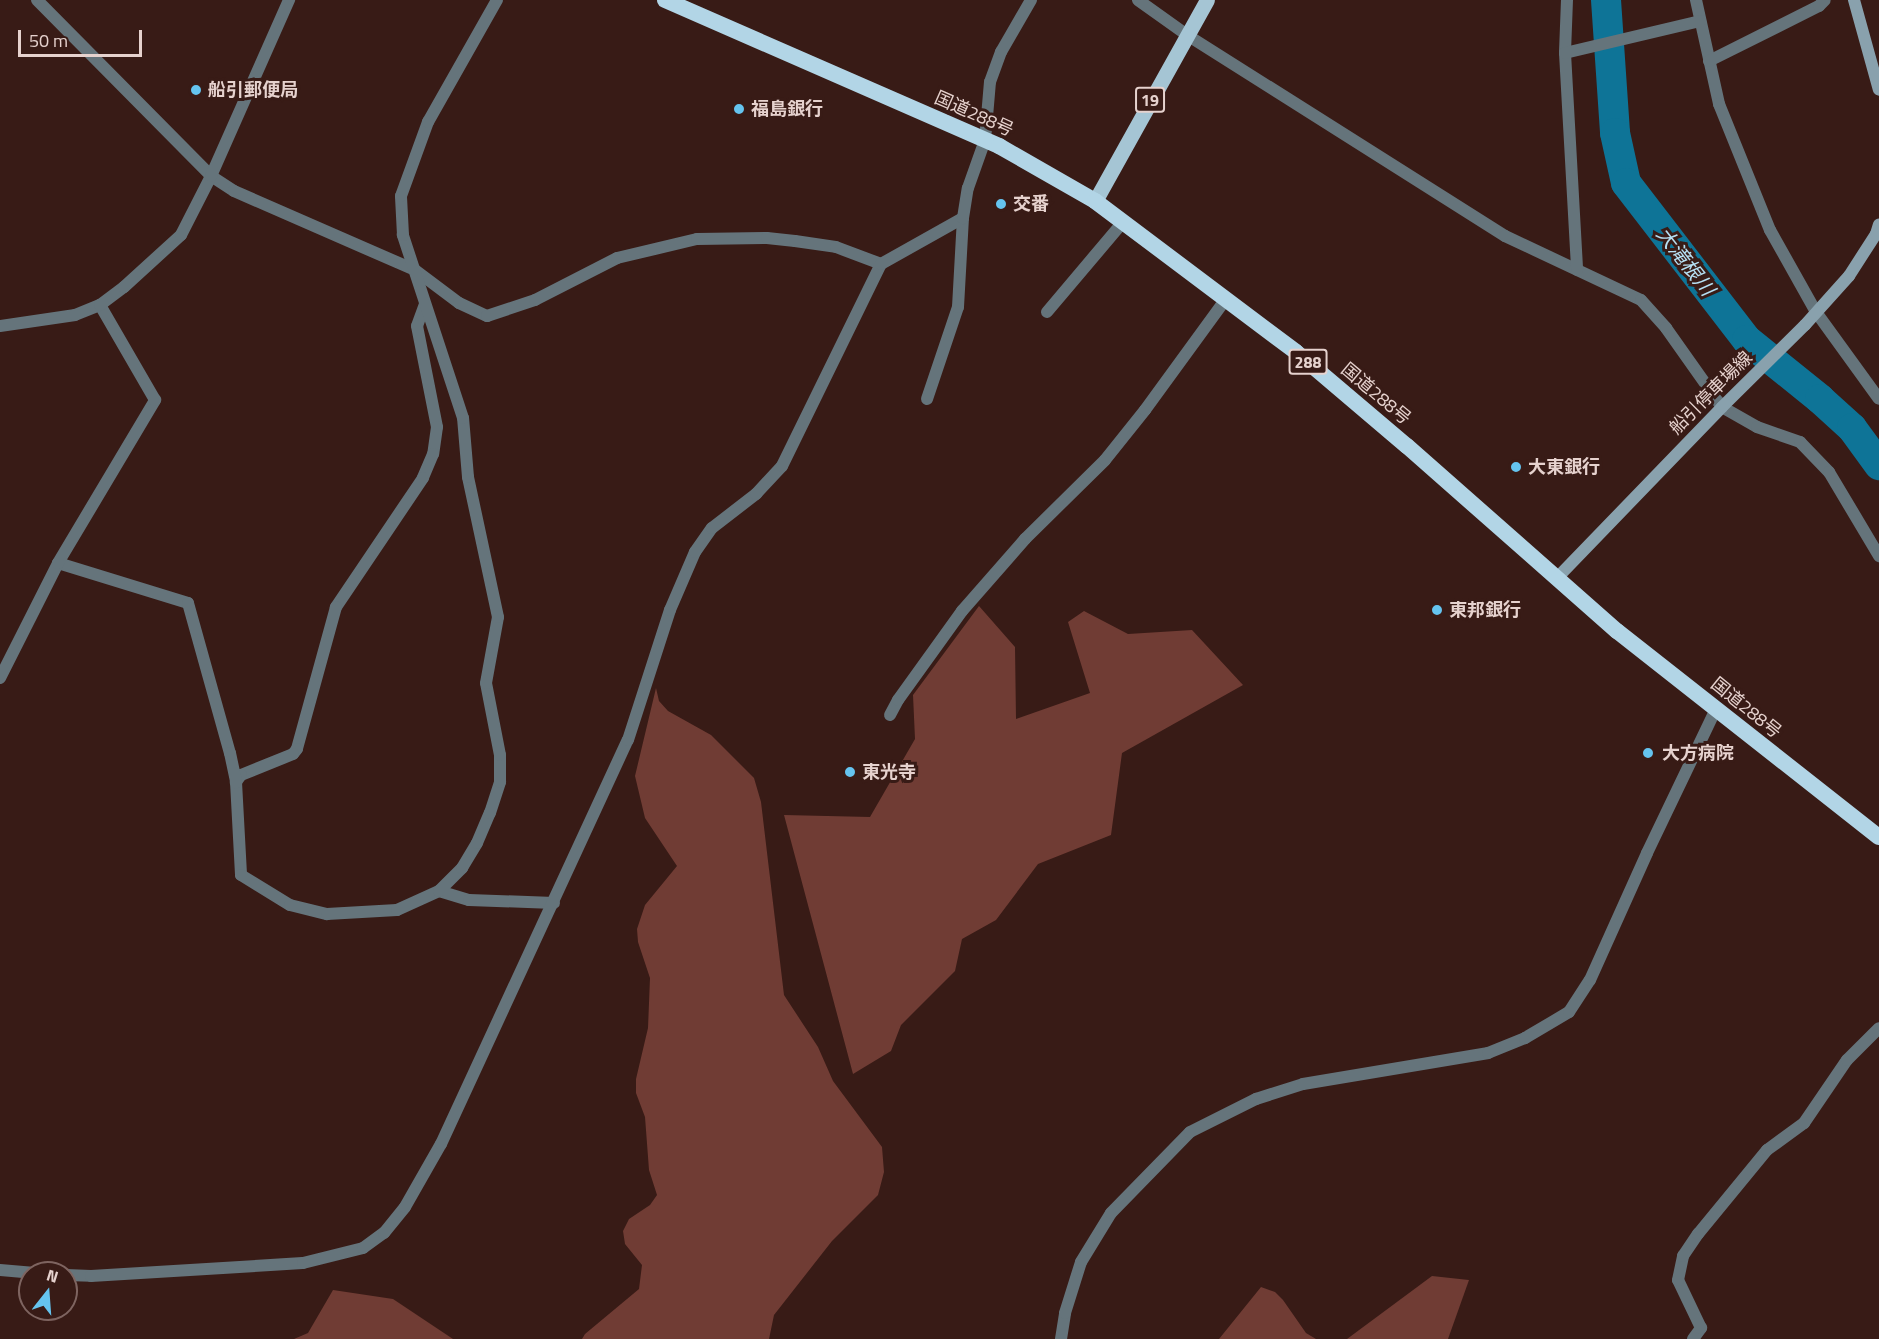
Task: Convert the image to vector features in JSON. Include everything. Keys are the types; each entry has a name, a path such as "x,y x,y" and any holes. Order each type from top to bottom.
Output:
{"highway":[{"name":"国道288号","path":"665,0 985,140 1032,163 1095,201 1226,299 1353,400 1556,579 1879,837"}],"main road":[{"name":"19","path":"1095,201 1207,0"},
{"path":"1854,0 1879,90"},
{"name":"船引停車場線","path":"1556,579 1722,407 1805,325 1849,276 1876,234 1879,224"}],"street":[{"path":"37,0 211,176 234,191 415,270 459,303 487,316 536,300 617,258 697,239 767,238 795,241 836,247 881,264"},
{"path":"0,326 75,315 99,305 124,287 181,235 211,176 289,0"},
{"path":"57,563 188,603 236,782 241,875 290,905 327,914 397,910 439,891 462,868 477,843 500,782 500,755 486,683 498,616 468,477 463,418 403,235 400,196 428,122 497,0"},
{"path":"927,399 958,307 963,218 968,188 985,140 990,82 1001,52 1031,0"},
{"path":"1138,0 1187,35 1505,236 1641,300 1678,344 1722,407 1757,427 1800,442 1828,472 1879,556"},
{"path":"1567,0 1565,53 1577,270"},
{"path":"1696,0 1719,104 1770,230 1816,312 1879,399"},
{"path":"1709,61 1819,6 1825,0"},
{"path":"1565,53 1587,50 1700,21"},
{"path":"78,1275 303,1263 363,1248 384,1233 420,1184 441,1144 554,903 628,740 670,610 695,552 712,528 756,494 782,466 881,264 963,218"},
{"path":"1047,312 1123,222"},
{"path":"890,715 898,700 962,611 1024,538 1106,460 1226,299"},
{"path":"236,782 241,775 293,754 297,749 336,607 423,478 428,466 437,427 417,326 425,304"},
{"path":"0,678 57,563 155,400 99,305"},
{"path":"1061,1339 1065,1313 1081,1262 1111,1213 1190,1132 1256,1098 1303,1084 1488,1053 1525,1038 1569,1012 1590,980 1647,852 1716,709"},
{"path":"439,891 469,900 554,903"},
{"path":"1693,1339 1701,1328 1678,1280 1683,1256 1698,1234 1767,1150 1804,1123 1847,1060 1879,1028"},
{"path":"0,1270 18,1272"}],"shaded area":[{"path":"979,606 1015,647 1016,719 1090,693 1068,622 1084,611 1128,634 1192,630 1243,685 1122,753 1111,835 1038,864 996,920 962,939 955,971 901,1025 891,1051 853,1074 784,815 870,817 915,739 913,695"},
{"path":"656,688 659,701 668,711 711,735 754,778 761,802 784,995 818,1047 833,1081 882,1147 884,1172 878,1195 832,1241 774,1315 769,1339 582,1339 639,1289 642,1265 625,1244 623,1231 629,1219 650,1205 657,1195 649,1170 645,1117 636,1093 636,1079 648,1028 650,978 638,942 637,929 645,905 677,866 645,818 635,776"},
{"path":"1432,1276 1469,1280 1448,1339 1347,1339"},
{"path":"1261,1287 1275,1292 1306,1333 1316,1339 1219,1339"},
{"path":"333,1290 393,1299 453,1339 294,1339 308,1333"}],"waterway":[{"name":"大滝根川","path":"1606,0 1615,133 1626,183 1747,340 1852,428 1879,465"}],"place":[{"name":"船引郵便局","path":"196,90"},
{"name":"福島銀行","path":"739,109"},
{"name":"交番","path":"1001,204"},
{"name":"大東銀行","path":"1516,467"},
{"name":"東邦銀行","path":"1437,610"},
{"name":"大方病院","path":"1648,753"},
{"name":"東光寺","path":"850,772"}]}
